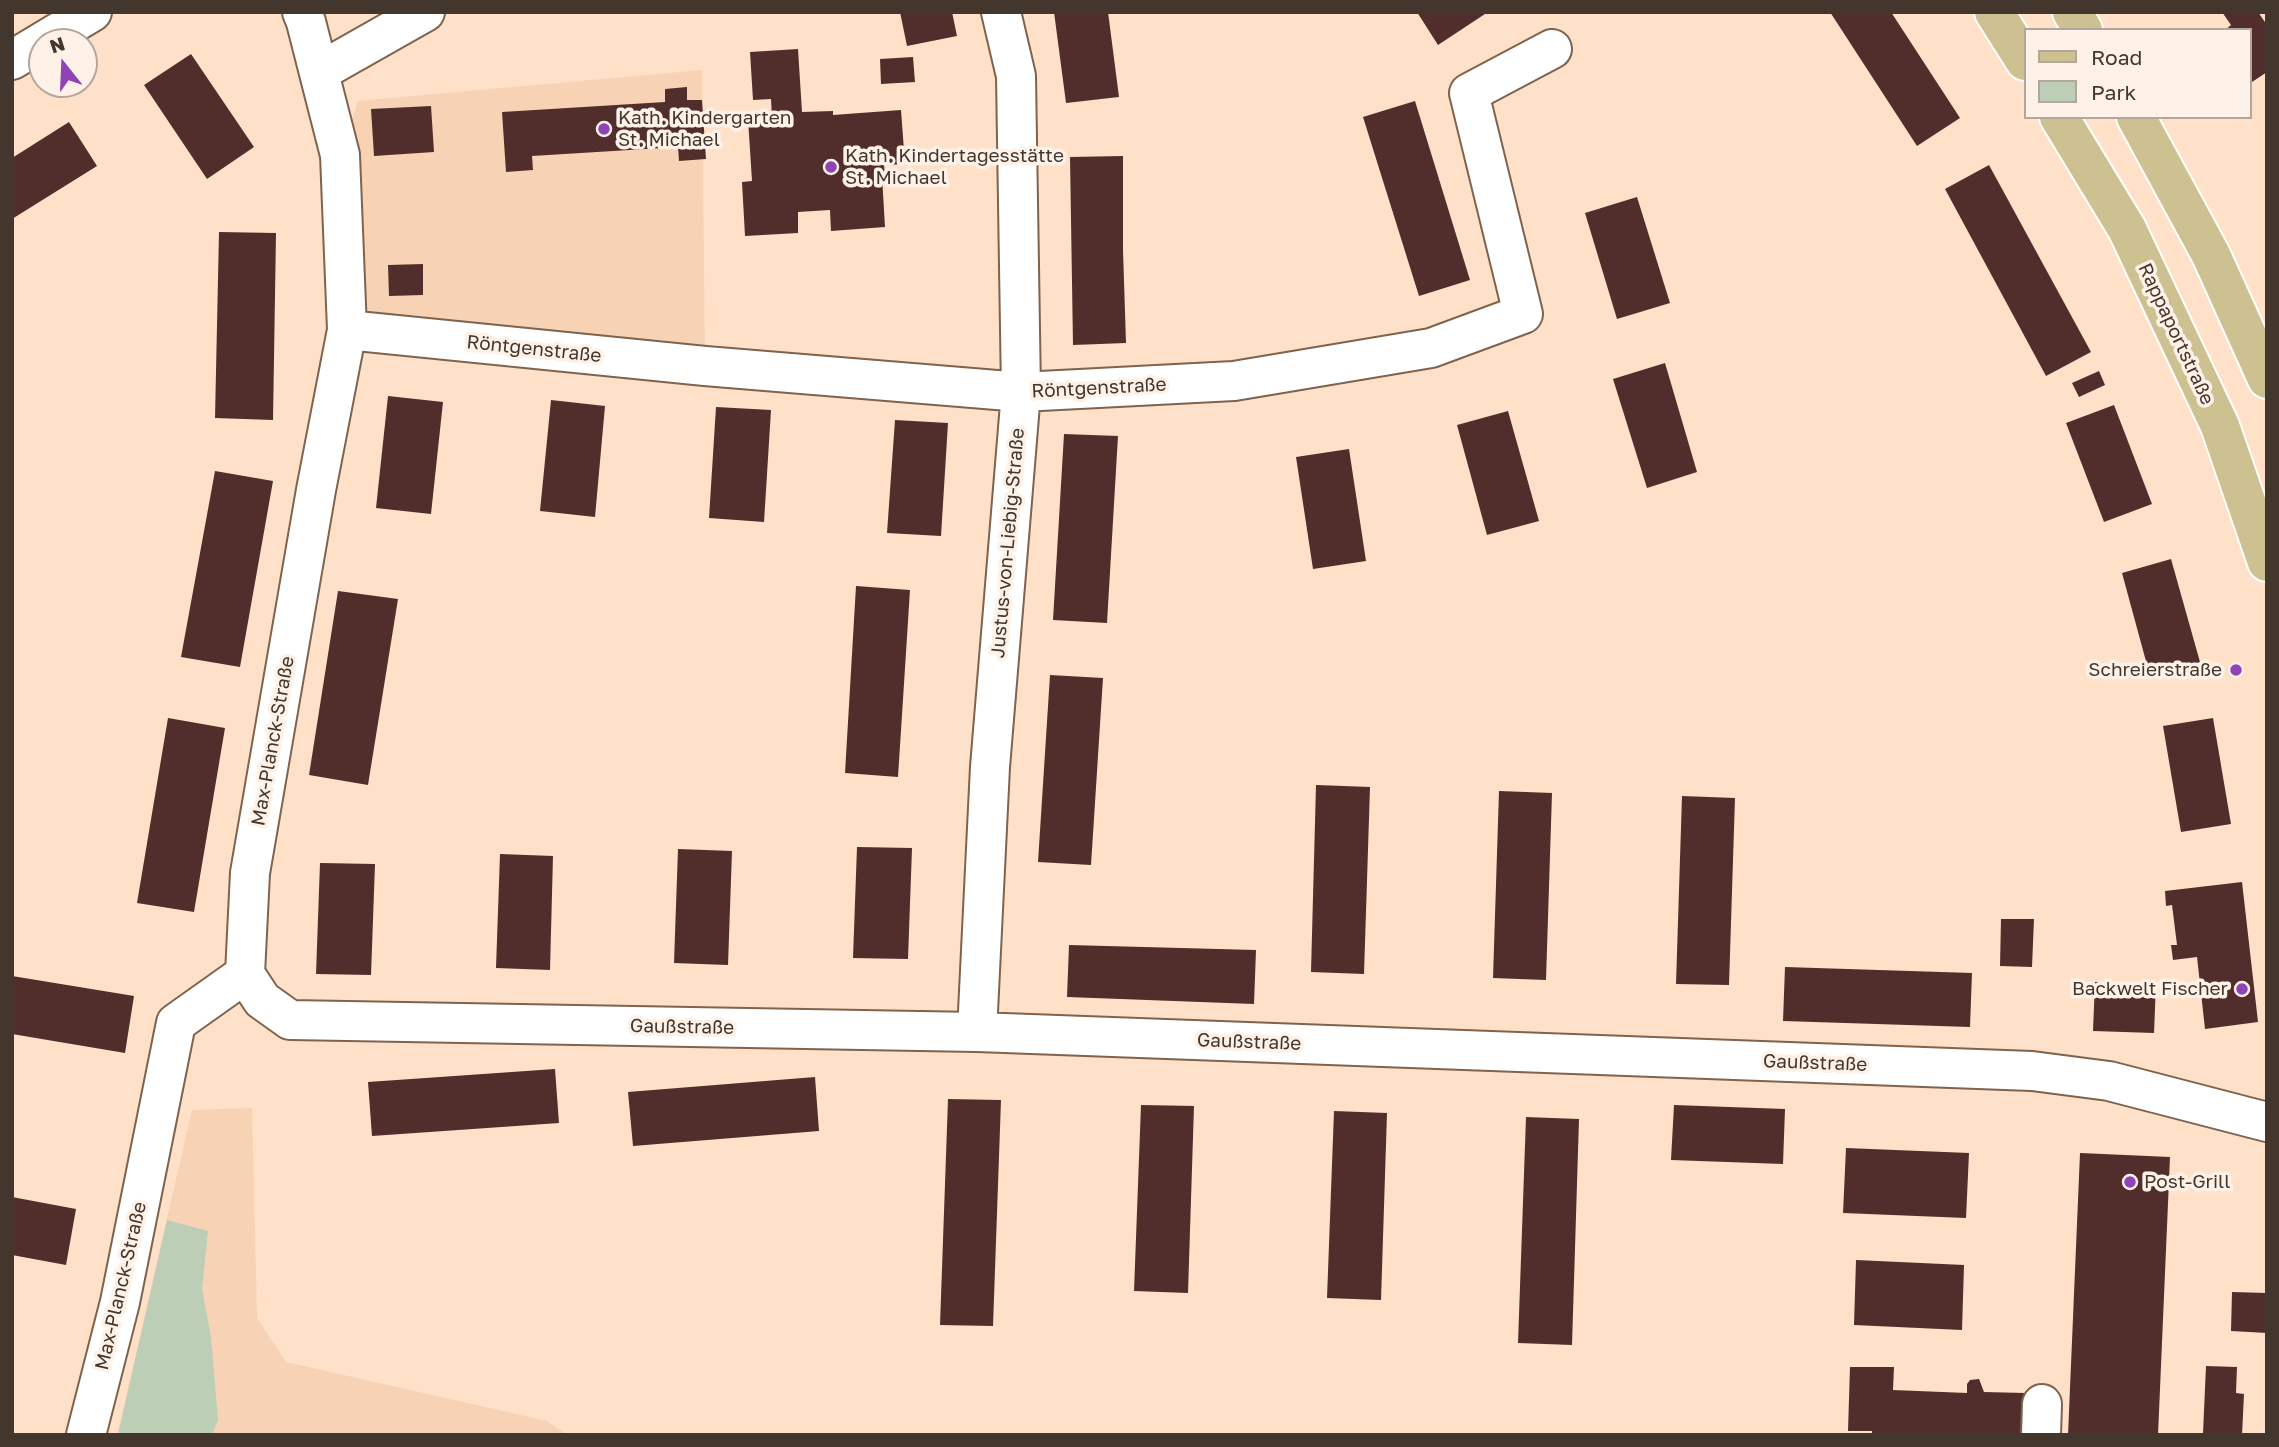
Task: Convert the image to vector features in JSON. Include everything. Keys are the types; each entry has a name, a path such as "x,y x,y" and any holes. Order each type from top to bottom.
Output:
{"main road":[{"path":"1994,12 2024,59"},
{"path":"2072,12 2082,28"},
{"name":"Rappaportstraße","path":"2060,119 2127,229 2220,426 2267,562"},
{"path":"2137,119 2211,255 2267,379"}],"street":[{"path":"65,28 92,12"},
{"name":"Max-Planck-Straße","path":"86,1435 120,1302 176,1023 245,974 250,873 346,330 340,155 302,12"},
{"path":"319,72 425,12"},
{"name":"Justus-von-Liebig-Straße","path":"977,1032 990,767 1021,392 1016,76 1001,12"},
{"name":"Röntgenstraße","path":"346,330 705,366 1021,392 1234,381 1431,348 1523,314 1469,93 1552,49"},
{"path":"12,60 28,50"},
{"name":"Gaußstraße","path":"245,974 262,1000 290,1020 977,1032 2032,1071 2109,1081 2267,1122"}],"shaded area":[{"path":"702,70 705,366 347,330 340,155 358,101"},
{"path":"252,1108 257,1318 286,1362 547,1421 567,1435 117,1435 192,1110"}],"green space":[{"path":"167,1220 208,1231 202,1289 211,1337 218,1420 212,1435 118,1435"}],"building":[{"path":"900,12 952,12 957,36 907,46"},
{"path":"1054,12 1108,12 1119,97 1066,103"},
{"path":"1417,12 1488,12 1438,45"},
{"path":"1830,12 1891,12 1960,118 1917,146"},
{"path":"2222,12 2258,12 2267,25 2267,72 2251,83 2251,28 2227,28 2231,25"},
{"path":"798,49 802,112 833,111 833,115 901,110 905,164 884,165 885,176 882,176 885,227 831,231 830,210 798,212 798,233 745,236 742,182 752,181 748,119 772,118 771,99 753,100 750,52"},
{"path":"191,54 254,147 207,179 144,85"},
{"path":"913,57 915,82 881,84 880,59"},
{"name":"Kath. Kindergarten St. Michael","path":"687,87 687,100 702,100 706,159 679,161 678,147 532,156 533,170 506,172 502,112 665,102 665,89"},
{"path":"1415,101 1470,280 1419,296 1363,117"},
{"path":"431,106 434,152 374,156 371,109"},
{"path":"69,122 97,166 12,219 12,158"},
{"path":"1123,156 1126,343 1073,345 1070,157"},
{"path":"1989,165 2091,352 2046,376 1945,189"},
{"path":"1637,197 1670,303 1617,319 1585,213"},
{"path":"219,232 276,233 273,420 215,418"},
{"path":"423,264 423,295 389,296 388,265"},
{"path":"1665,363 1697,472 1647,488 1613,379"},
{"path":"2099,371 2105,385 2079,397 2072,383"},
{"path":"388,396 443,402 431,514 376,508"},
{"path":"551,400 605,406 595,517 540,511"},
{"path":"2114,405 2152,504 2104,522 2066,423"},
{"path":"716,407 771,410 764,522 709,518"},
{"path":"1508,411 1539,521 1487,535 1457,425"},
{"path":"895,420 948,423 941,536 887,533"},
{"path":"1064,434 1118,436 1107,623 1053,620"},
{"path":"1349,449 1366,561 1313,569 1296,457"},
{"path":"215,471 273,481 240,667 181,657"},
{"path":"2171,559 2200,662 2150,676 2122,573"},
{"path":"856,586 910,590 898,777 845,773"},
{"path":"338,591 398,599 368,785 309,775"},
{"path":"1050,675 1103,678 1091,865 1038,862"},
{"path":"168,718 225,728 194,912 137,903"},
{"path":"2213,718 2231,824 2181,832 2163,726"},
{"path":"1316,785 1370,787 1364,974 1311,972"},
{"path":"1499,791 1552,793 1546,980 1493,978"},
{"path":"1682,796 1735,798 1729,985 1676,984"},
{"path":"857,847 912,848 908,959 853,958"},
{"path":"678,849 732,851 728,965 674,963"},
{"path":"500,854 553,856 550,970 496,968"},
{"path":"320,863 375,864 371,975 316,974"},
{"path":"2242,882 2258,1022 2205,1029 2197,957 2173,960 2171,945 2177,945 2172,905 2166,906 2165,891"},
{"path":"2001,919 2034,919 2032,967 2000,966"},
{"path":"1069,945 1256,950 1254,1004 1067,997"},
{"path":"1785,967 1972,973 1970,1027 1783,1021"},
{"path":"12,976 134,996 125,1053 12,1034"},
{"path":"2095,982 2156,984 2154,1033 2093,1031"},
{"path":"555,1069 559,1123 372,1136 368,1082"},
{"path":"815,1077 819,1131 633,1146 628,1092"},
{"path":"948,1099 1001,1100 993,1326 940,1325"},
{"path":"1141,1105 1194,1106 1188,1293 1134,1291"},
{"path":"1674,1105 1785,1109 1783,1164 1671,1160"},
{"path":"1334,1111 1387,1113 1381,1300 1327,1298"},
{"path":"1526,1117 1579,1119 1572,1345 1518,1343"},
{"path":"1846,1148 1969,1153 1966,1218 1843,1213"},
{"path":"2080,1153 2170,1157 2158,1435 2068,1435"},
{"path":"12,1197 76,1209 66,1265 12,1255"},
{"path":"1856,1260 1964,1265 1962,1330 1854,1325"},
{"path":"2232,1292 2267,1293 2267,1333 2231,1331"},
{"path":"2206,1366 2237,1367 2236,1393 2244,1394 2242,1435 2203,1433"},
{"path":"1850,1367 1894,1367 1893,1390 1967,1393 1970,1380 1979,1379 1984,1392 2025,1393 2024,1435 1872,1435 1872,1431 1848,1431"}],"place":[{"name":"Kath. Kindergarten St. Michael","path":"604,129"},
{"name":"Kath. Kindertagesstätte St. Michael","path":"831,167"},
{"name":"Schreierstraße","path":"2236,670"},
{"name":"Backwelt Fischer","path":"2242,989"},
{"name":"Post-Grill","path":"2130,1182"}]}
